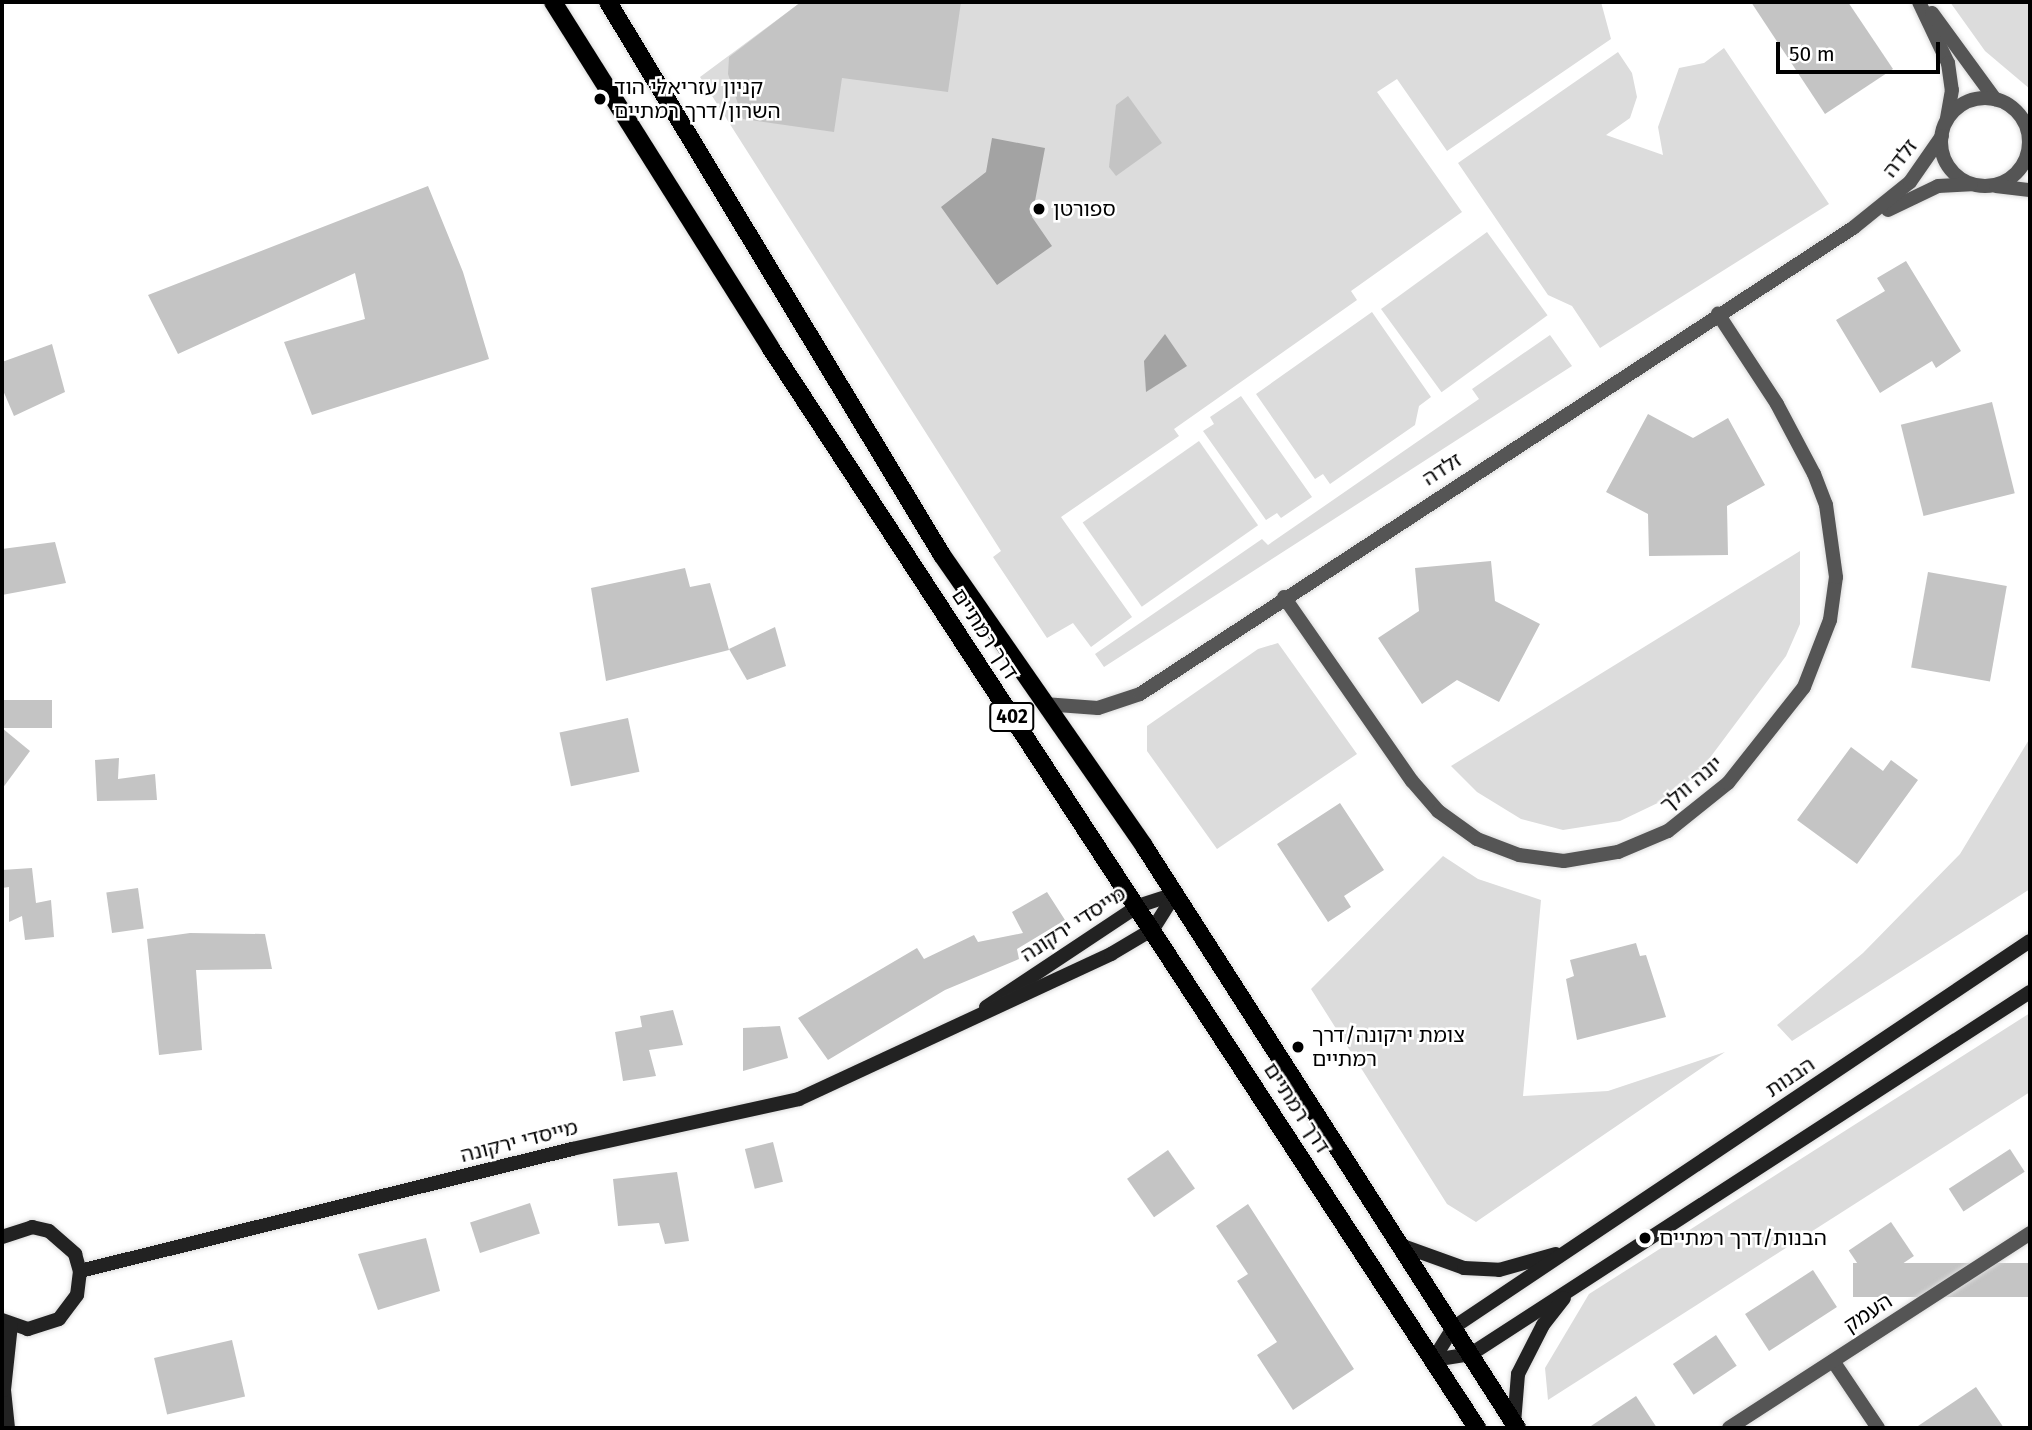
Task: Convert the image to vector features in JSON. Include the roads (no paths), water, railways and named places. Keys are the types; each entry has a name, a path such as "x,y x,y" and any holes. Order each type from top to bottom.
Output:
{"main road":[{"name":"דרך רמתיים","path":"553,2 777,358 1477,1428"},
{"name":"דרך רמתיים","path":"608,2 942,555 1175,894 1403,1245 1516,1426"}],"street":[{"path":"1922,2 1995,99"},
{"path":"1922,2 1948,63 1952,90 1944,129 1947,163 1968,182 2030,190"},
{"path":"1944,129 1972,100 1995,99 2008,104 2028,130 2028,148 2020,169 1987,185"},
{"name":"זלדה","path":"1853,229 1910,182 1944,129"},
{"name":"זלדה","path":"1044,704 1098,708 1140,694 1284,597 1853,229 1938,186 1987,185"},
{"name":"יונה וולך","path":"1284,597 1412,781 1438,811 1477,839 1519,855 1564,861 1618,852 1668,831 1732,779 1804,687 1830,620 1836,577 1826,505 1814,474 1777,404 1718,314"},
{"name":"מייסדי ירקונה","path":"958,1025 1138,906 1175,894"},
{"name":"מייסדי ירקונה","path":"80,1271 572,1149 799,1099 1046,987 1153,929 1175,894"},
{"name":"הבנות","path":"1433,1360 1454,1327 2030,941"},
{"path":"1433,1360 1471,1354 2030,992"},
{"path":"2,1237 32,1227 49,1231 75,1254 80,1271 77,1295 58,1319 28,1329 6,1323 5,1390 8,1428"},
{"name":"העמק","path":"1729,1428 2030,1233"},
{"name":"הבנות","path":"1403,1245 1427,1258 1499,1270 1574,1248"},
{"path":"1516,1426 1521,1368 1543,1325 1572,1288"},
{"path":"1833,1361 1878,1428"}],"place":[{"name":"קניון עזריאלי הוד השרון/דרך רמתיים","path":"600,99"},
{"name":"ספורטן","path":"1039,209"},
{"name":"צומת ירקונה/דרך רמתיים","path":"1298,1047"},
{"name":"הבנות/דרך רמתיים","path":"1645,1238"}]}
